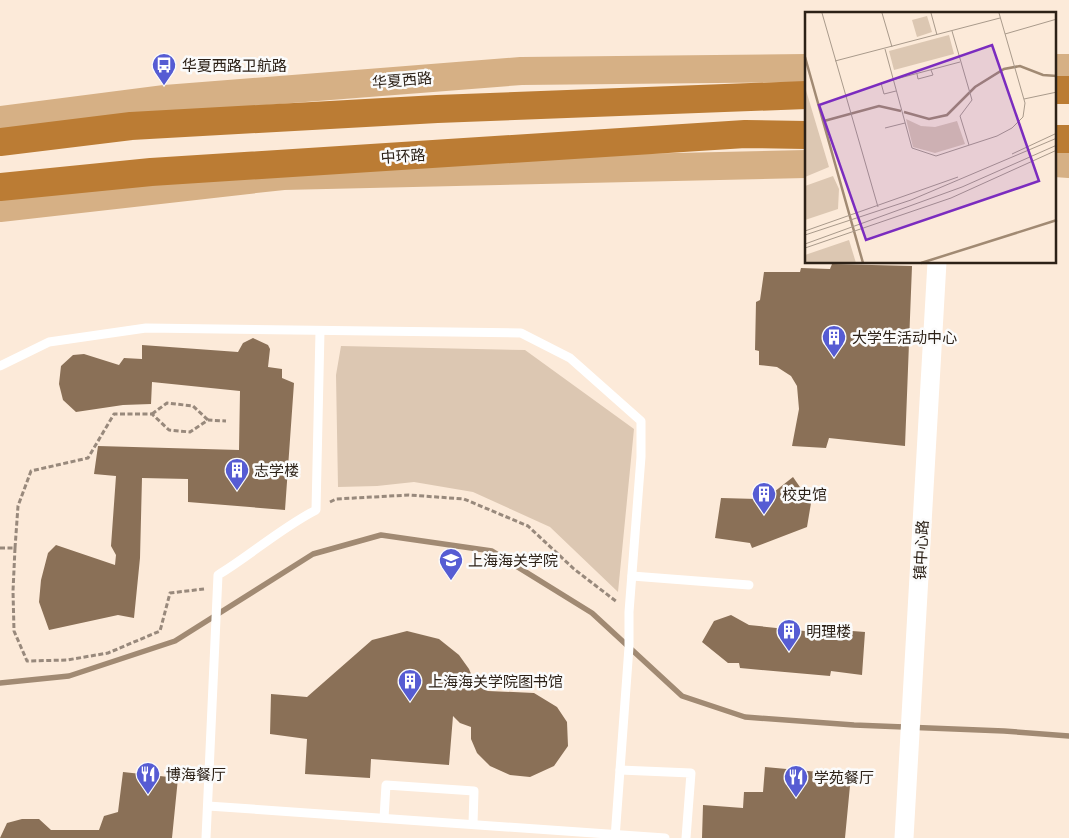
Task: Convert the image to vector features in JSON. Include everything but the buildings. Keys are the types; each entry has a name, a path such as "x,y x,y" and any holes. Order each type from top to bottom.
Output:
{"highway":[{"path":"1056,90 1069,90"},
{"path":"0,142 131,126 437,108 805,95"},
{"name":"中环路","path":"0,187 151,172 745,134 805,135"}],"main road":[{"name":"华夏西路","path":"0,120 165,99 521,71 805,68"},
{"path":"1056,68 1069,68"},
{"path":"0,208 283,176 805,164"}],"street":[{"name":"镇中心路","path":"904,838 937,264"}],"lane":[{"path":"0,366 49,342 146,328 521,334 570,358 640,420 641,457 629,612 629,647 616,836"},
{"path":"206,838 218,575 242,560 295,520 316,510 320,331"},
{"path":"632,576 749,585"},
{"path":"620,770 691,773 686,838"},
{"path":"384,818 386,785 474,791 473,824"},
{"path":"208,806 665,838"}],"path":[{"path":"208,420 193,406 167,403 152,414 114,414 88,458 31,472 18,506 13,591 14,631 27,661 68,660 108,652 160,630 170,593 217,588"},
{"path":"152,414 169,430 190,432 208,420 226,421"},
{"path":"316,510 336,499 409,495 464,499 528,526 574,568 629,612"},
{"path":"0,548 15,548"}],"shaded area":[{"path":"341,346 525,350 634,429 618,592 550,527 473,492 414,482 377,486 338,487 336,375"}],"waterway":[{"path":"0,683 69,676 175,641 313,554 381,535 492,551 592,613 682,696 745,717 854,725 1004,731 1069,736"}],"place":[{"name":"华夏西路卫航路","path":"164,86"},
{"name":"大学生活动中心","path":"834,358"},
{"name":"志学楼","path":"237,491"},
{"name":"校史馆","path":"764,515"},
{"name":"上海海关学院","path":"451,581"},
{"name":"明理楼","path":"789,652"},
{"name":"上海海关学院图书馆","path":"410,702"},
{"name":"博海餐厅","path":"148,795"},
{"name":"学苑餐厅","path":"796,798"}]}
